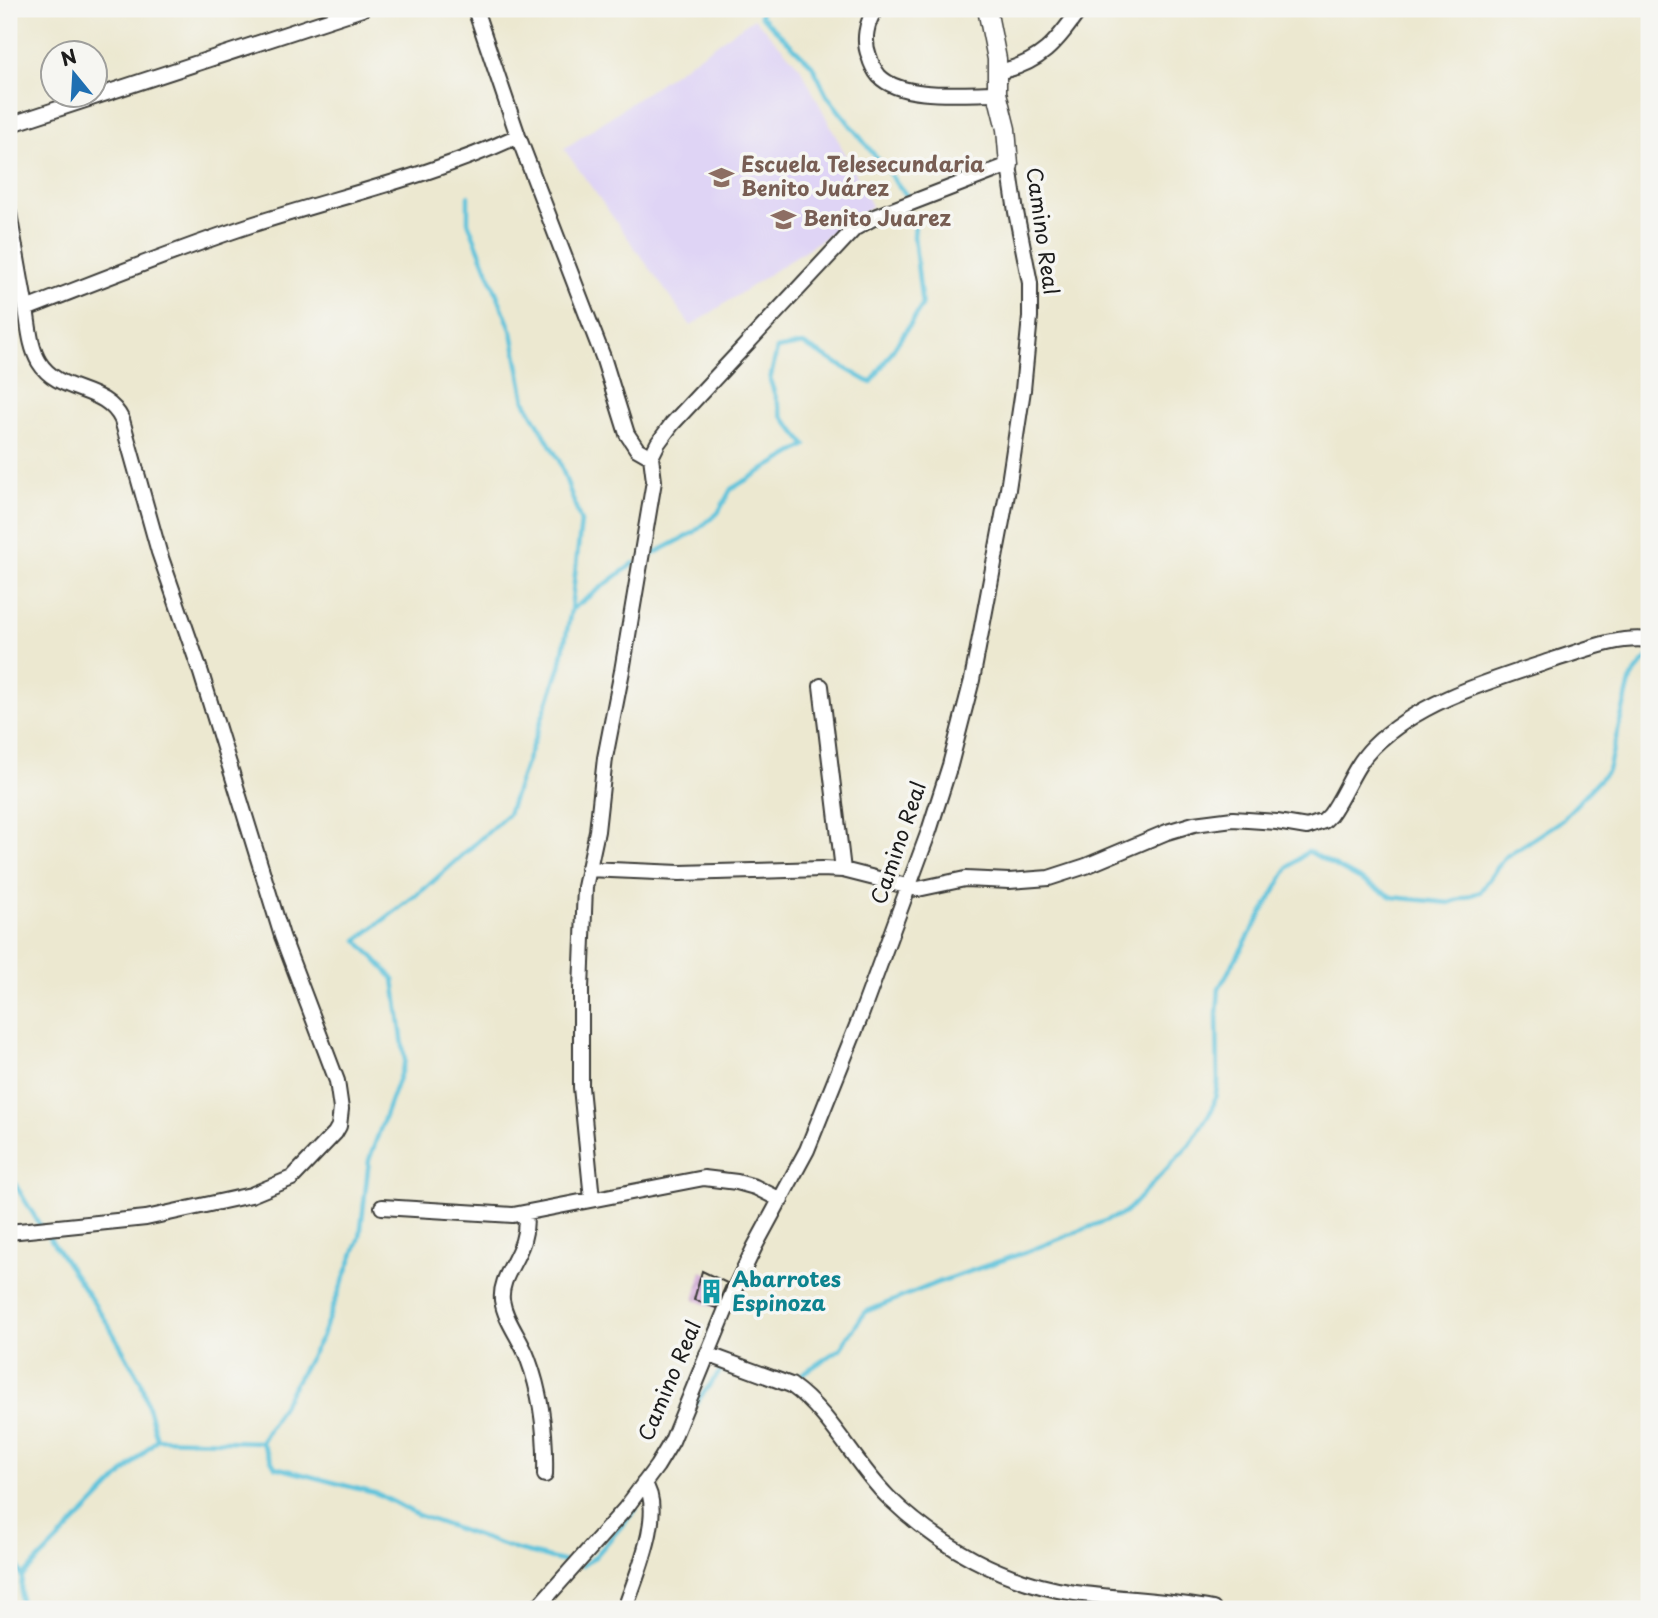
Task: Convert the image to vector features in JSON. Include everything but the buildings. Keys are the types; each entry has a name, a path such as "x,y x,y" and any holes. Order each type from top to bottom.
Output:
{"street":[{"path":"9,125 362,9"},
{"path":"475,9 518,136 603,357 627,434 637,449 651,457"},
{"path":"876,9 866,32 867,50 873,66 887,82 915,92 997,93"},
{"name":"Camino Real","path":"536,1609 586,1554 644,1483 672,1441 755,1246 807,1150 909,887 950,765 972,680 1008,489 1023,390 1030,317 1030,283 1016,212 1006,129 997,93 995,45 987,9"},
{"path":"998,72 1027,63 1050,49 1080,9"},
{"path":"26,309 194,245 425,173 518,136"},
{"path":"592,1199 580,1087 580,989 585,887 595,841 605,758 654,481 651,457 672,424 855,228 877,216 1009,165"},
{"path":"9,213 34,351 46,371 73,388 105,399 122,420 159,552 201,673 282,936 337,1081 341,1109 339,1126 335,1133 292,1178 277,1186 251,1195 146,1217 9,1232"},
{"path":"588,869 680,873 843,870 909,887 931,887 965,879 1009,881 1057,876 1167,832 1216,820 1258,820 1299,827 1315,825 1330,815 1359,762 1393,730 1412,717 1438,703 1500,678 1605,643 1624,639 1649,640"},
{"path":"821,686 843,870"},
{"path":"382,1207 496,1215 525,1213 704,1178 755,1187 781,1200"},
{"path":"525,1213 526,1233 522,1249 504,1281 502,1298 536,1384 545,1447 545,1475"},
{"path":"707,1354 791,1385 803,1393 888,1496 932,1534 969,1557 1005,1575 1049,1588 1073,1593 1175,1602 1213,1609"},
{"path":"625,1609 653,1523 653,1503 650,1490 644,1483"}],"shaded area":[{"name":"Escuela Telesecundaria Benito Juárez","path":"754,18 800,67 872,206 691,326 564,149"}],"waterway":[{"path":"763,9 760,15 812,65 828,97 911,201"},
{"path":"468,196 468,222 512,332 525,401 559,460 581,522 571,609"},
{"path":"651,555 693,533 718,513 731,489 806,445 782,416 770,380 777,349 803,344 871,383 922,306 914,236 916,215"},
{"path":"20,1609 22,1577 157,1439 261,1442 321,1338 360,1237 369,1160 405,1061 394,979 357,940 428,886 508,814 560,667 571,610 634,563"},
{"path":"796,1378 840,1349 865,1312 1125,1213 1191,1143 1213,1108 1218,1082 1219,988 1288,868 1308,851 1392,897 1449,903 1480,892 1504,858 1562,820 1608,770 1631,678 1649,656"},
{"path":"9,1174 41,1227"},
{"path":"49,1237 108,1324 141,1382 157,1439"},
{"path":"692,1408 722,1369 771,1385"},
{"path":"261,1442 275,1467 378,1494 418,1515 517,1550 570,1563"},
{"path":"582,1566 595,1557 636,1509"},
{"path":"9,1524 11,1546 22,1577"}],"place":[{"name":"Escuela Telesecundaria Benito Juárez","path":"721,177"},
{"name":"Benito Juarez","path":"783,219"},
{"name":"Abarrotes Espinoza","path":"712,1292"}]}
